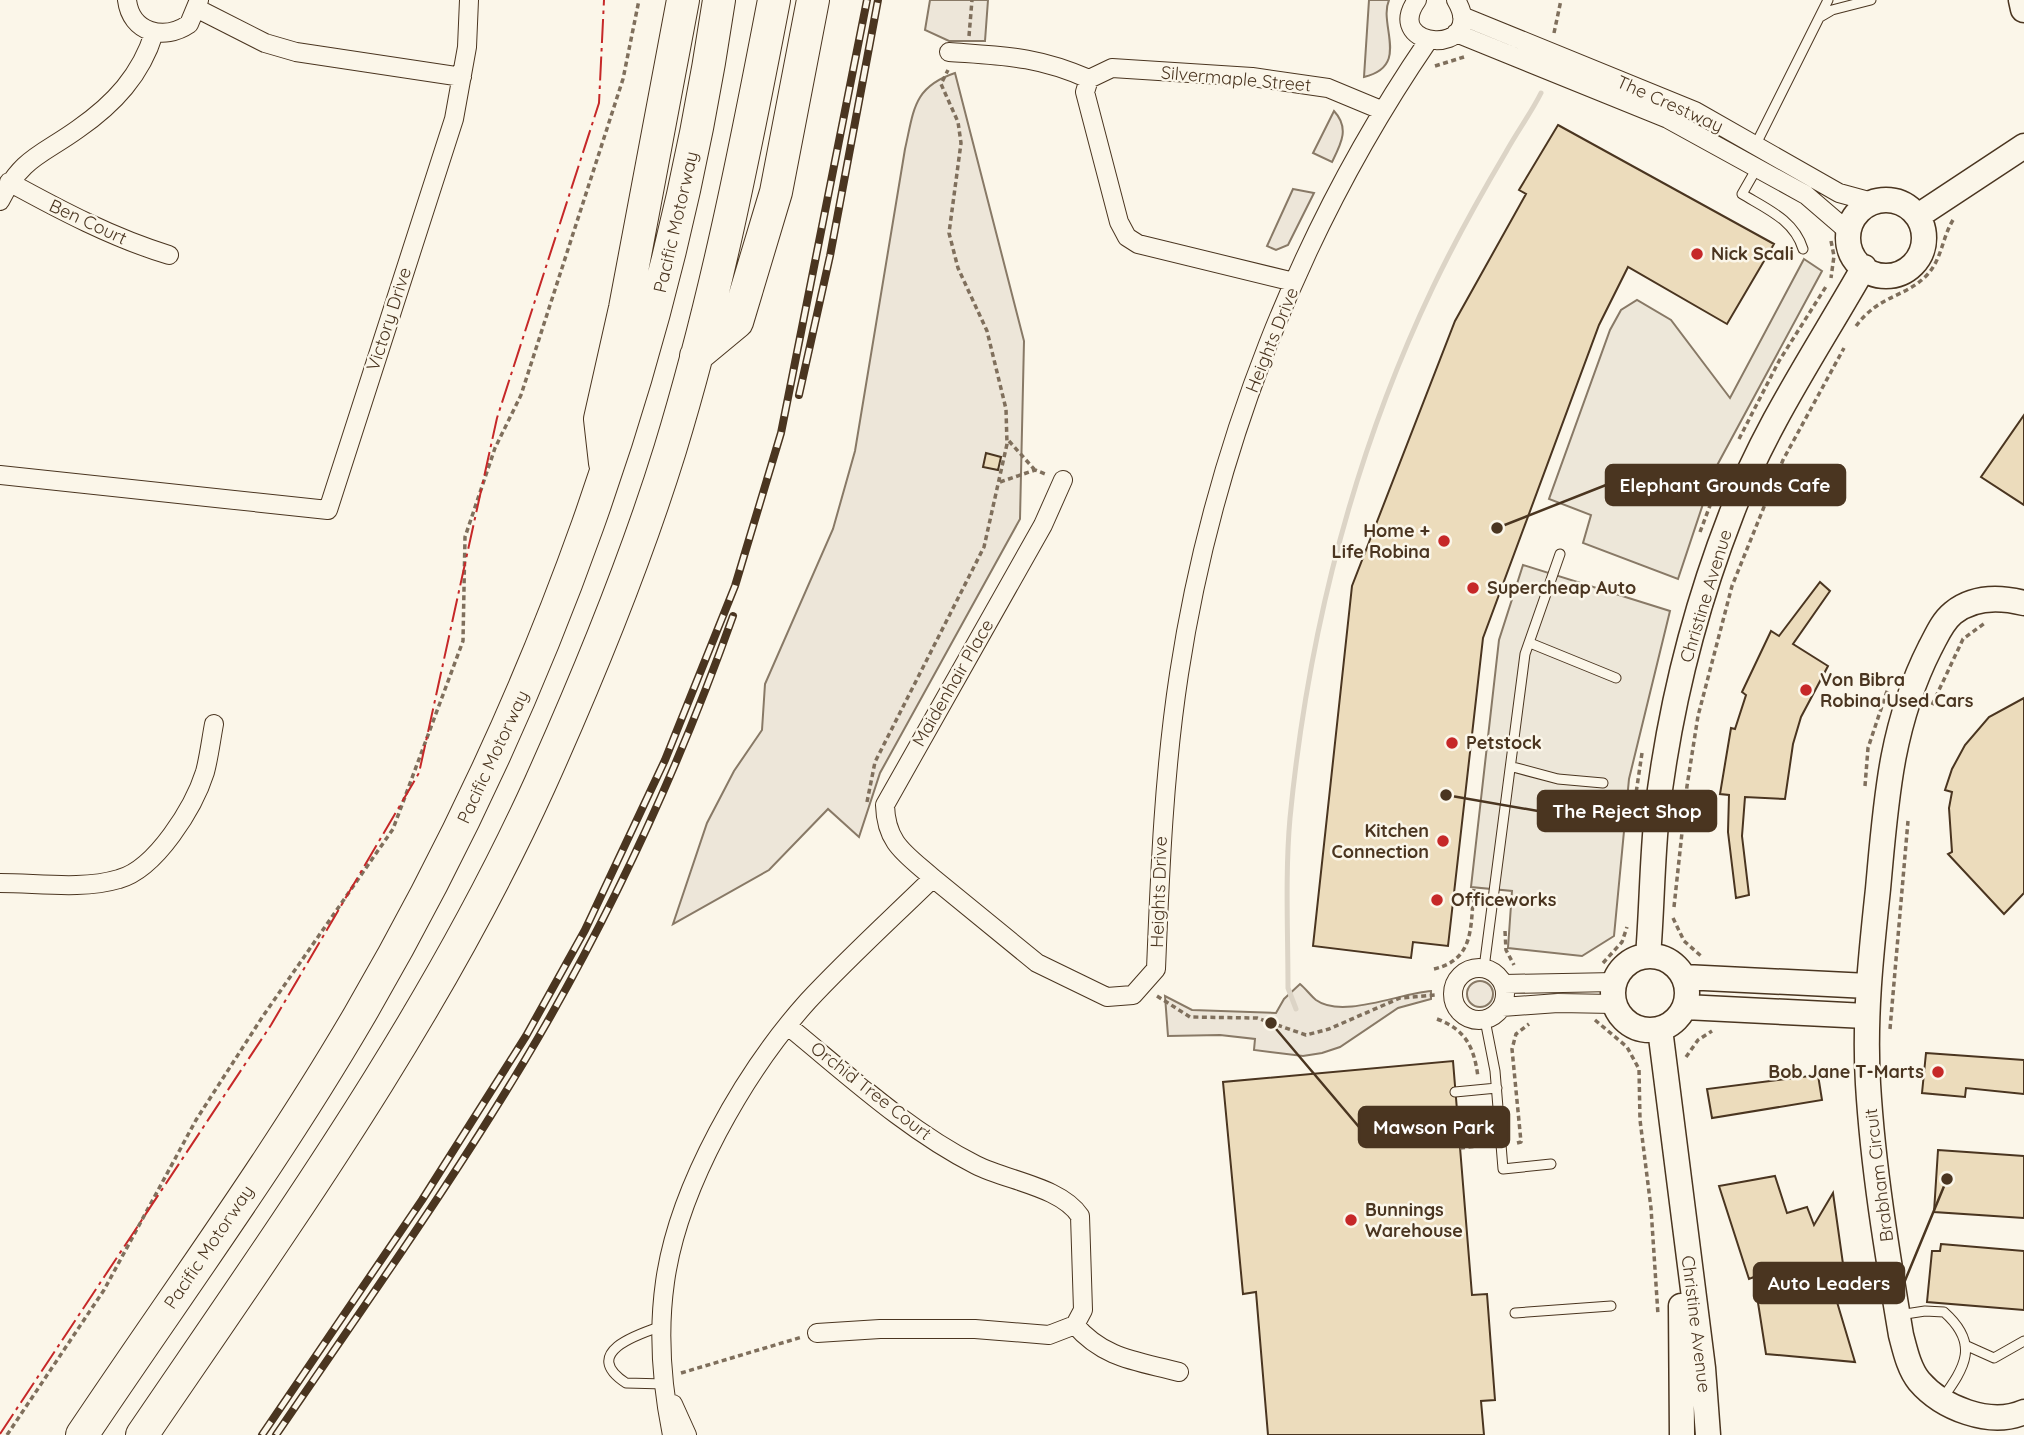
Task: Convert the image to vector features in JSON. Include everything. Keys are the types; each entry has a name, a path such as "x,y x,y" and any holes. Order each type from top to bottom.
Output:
{"highway":[{"path":"607,475 600,419 625,308 683,0"},
{"name":"Pacific Motorway","path":"82,1435 284,1135 358,1018 423,902 498,751 555,620 607,475 670,262 719,0"},
{"path":"142,1435 365,1104 487,891 540,785 621,592 670,450 696,356 742,163 774,0"},
{"path":"696,356 737,322 776,192 813,0"}],"main road":[{"path":"2022,0 2024,9"}],"street":[{"path":"127,0 135,21 154,33 178,31 188,24 198,4 265,43 296,52 462,77 469,0"},
{"path":"1417,0 1411,14 1411,23 1420,37 1428,41 1438,42 1456,33 1459,8"},
{"name":"The Crestway","path":"1459,8 1695,111 1839,193 1872,202"},
{"path":"0,201 9,182 26,161 78,129 119,96 146,58 154,33"},
{"name":"The Crestway","path":"1456,33 1668,119 1758,166 1806,195 1839,233"},
{"name":"Heights Drive","path":"1155,990 1159,855 1179,674 1198,573 1246,404 1294,282 1381,110 1428,41"},
{"path":"952,59 1025,57 1056,65 1088,79 1085,92 1119,222 1127,237 1152,248 1294,282"},
{"name":"Silvermaple Street","path":"1088,79 1112,68 1252,77 1328,88 1381,110"},
{"name":"Victory Drive","path":"0,475 328,510 454,119 462,77"},
{"path":"1917,216 1958,186 2024,146"},
{"name":"Ben Court","path":"9,182 50,205 142,247 169,255"},
{"path":"1897,201 1917,216 1924,242 1912,266 1890,275 1877,274 1864,267 1839,233 1872,202 1897,201"},
{"name":"Christine Avenue","path":"1648,956 1652,871 1661,786 1676,700 1700,603 1731,514 1756,458 1864,267"},
{"name":"Maidenhair Place","path":"933,878 894,843 885,825 885,805 1043,525 1063,480"},
{"name":"Brabham Circuit","path":"2024,603 2008,599 1978,600 1953,613 1943,624 1904,706 1889,772 1866,1016 1868,1085 1878,1183 1907,1358 1919,1381 1953,1408 1982,1416 2024,1412"},
{"path":"0,883 100,883 135,872 161,847 191,804 204,774 214,724"},
{"path":"671,1435 664,1378 662,1326 671,1247 684,1207 724,1120 753,1073 788,1026 933,878 1037,963 1078,985 1107,997 1155,990"},
{"path":"1502,1007 1504,984 1499,977 1483,968 1475,968 1459,976 1453,993 1462,1015 1485,1020 1502,1007 1605,993 1627,963 1648,956 1667,960 1684,977 1687,992 1685,1007 1675,1021 1660,1030 1632,1026 1621,1016 1605,993"},
{"path":"1684,977 1868,986"},
{"path":"1504,984 1605,993"},
{"path":"1685,1007 1866,1016"},
{"name":"Orchid Tree Court","path":"788,1026 922,1133 1002,1178 1053,1193 1072,1204 1080,1216 1084,1274 1083,1310 1075,1325"},
{"name":"Christine Avenue","path":"1660,1030 1681,1213 1703,1368 1708,1435"},
{"name":"Christine Avenue","path":"1681,1213 1682,1435"},
{"path":"817,1333 880,1329 975,1329 1049,1335 1075,1325 1090,1343 1105,1353 1179,1372"},
{"path":"664,1378 687,1435"}],"lane":[{"path":"1756,144 1828,0"},
{"path":"1819,18 1832,10 1871,0"},
{"path":"1758,166 1742,194 1784,219 1799,235 1803,249"},
{"path":"1483,968 1513,767 1525,654 1560,554"},
{"path":"1530,643 1616,678"},
{"path":"1513,767 1558,779 1603,783"},
{"path":"1485,1020 1496,1088 1503,1169 1551,1164"},
{"path":"1455,1092 1496,1088"},
{"path":"1458,1119 1499,1115"},
{"path":"1515,1313 1611,1306"},
{"path":"1898,1315 1925,1311 1944,1312 1954,1321 1965,1345 1966,1364 1942,1399"},
{"path":"662,1326 620,1342 610,1359 611,1369 626,1383 664,1378"},
{"path":"1965,1345 1994,1358 2024,1341"}],"path":[{"path":"7,1435 104,1290 211,1097 393,829 463,641 465,537 495,448 521,395 623,79 639,0"},
{"path":"969,47 972,0"},
{"path":"1554,33 1561,0"},
{"path":"1429,69 1448,60 1467,57"},
{"path":"867,811 869,777 875,762 980,558 1000,482 1007,439 1006,410 987,331 958,268 949,233 961,143 958,122 941,84 952,59"},
{"path":"1854,329 1879,302 1926,276 1939,257 1954,218"},
{"path":"1737,443 1779,361 1813,303 1830,281 1839,233"},
{"path":"1704,958 1684,941 1673,916 1686,786 1698,716 1732,586 1763,504 1783,460 1846,344"},
{"path":"1007,439 1035,470 1063,480"},
{"path":"1000,482 1035,470"},
{"path":"1696,544 1719,482"},
{"path":"1931,707 1963,639 1986,623"},
{"path":"1634,810 1644,742"},
{"path":"1890,1041 1909,810"},
{"path":"1434,969 1452,963 1464,952 1469,935 1474,889"},
{"path":"1628,919 1622,942 1598,968 1605,993 1593,1017 1627,1046 1639,1069 1640,1120 1651,1208 1659,1324"},
{"path":"1464,952 1471,953"},
{"path":"1500,956 1508,958"},
{"path":"1148,1003 1155,990 1190,1017 1257,1018 1306,1035 1329,1029 1400,998 1435,995"},
{"path":"1685,1060 1698,1040 1717,1029 1734,1025 1734,1009"},
{"path":"1437,1019 1454,1026 1467,1039 1478,1077"},
{"path":"1517,1143 1521,1142 1512,1049 1520,1021"},
{"path":"1584,1021 1597,1023"},
{"path":"1517,1034 1538,1022"},
{"path":"1460,1148 1486,1145 1483,1127"},
{"path":"664,1378 817,1333"}],"shaded area":[{"path":"930,0 988,0 985,41 949,41 925,30"},
{"path":"1369,0 1389,0 1387,21 1390,54 1386,64 1378,72 1364,77"},
{"path":"955,73 1024,341 1020,519 880,773 859,837 828,809 769,870 673,924 707,823 734,771 762,730 765,684 833,529 855,451 911,123 923,93 931,85"},
{"path":"1334,111 1343,130 1332,162 1313,153"},
{"path":"1293,189 1314,193 1288,245 1276,250 1267,246"},
{"path":"1804,259 1822,271 1714,471 1678,579 1583,543 1591,515 1549,499 1610,330 1621,310 1637,300 1671,320 1730,398"},
{"path":"1523,565 1670,611 1629,779 1614,936 1582,956 1508,948 1512,891 1471,887 1499,640"},
{"path":"1480,981 1489,985 1493,994 1489,1003 1480,1007 1471,1003 1467,994 1471,985"},
{"path":"1300,984 1316,1000 1341,1007 1431,991 1431,999 1398,1008 1340,1047 1303,1056 1254,1050 1255,1039 1220,1035 1168,1036 1165,996 1192,1010 1276,1013 1284,999"}],"building":[{"name":"Home + Life Robina","path":"1558,125 1774,244 1727,324 1628,267 1599,325 1483,638 1448,946 1413,942 1411,958 1313,946 1352,586 1455,321 1526,194 1519,190"},
{"path":"2024,415 2024,505 1981,477"},
{"path":"986,453 1001,457 998,470 983,467"},
{"path":"1820,582 1830,591 1793,644 1828,666 1801,717 1793,744 1785,799 1745,797 1742,836 1749,895 1736,898 1728,832 1729,795 1720,794 1731,728 1735,729 1746,695 1742,692 1771,631 1779,636"},
{"path":"2024,698 2024,893 2004,914 1948,854 1952,852 1949,808 1952,792 1945,790 1952,769 1965,745 1989,717"},
{"path":"1926,1053 2024,1060 2024,1094 1966,1088 1965,1097 1922,1093"},
{"name":"Bunnings Warehouse","path":"1453,1061 1472,1295 1487,1294 1495,1400 1481,1401 1484,1435 1268,1435 1256,1292 1243,1294 1223,1082"},
{"path":"1818,1075 1822,1100 1712,1118 1707,1089"},
{"path":"1938,1150 2024,1156 2024,1218 1934,1212"},
{"path":"1775,1176 1787,1213 1807,1207 1814,1225 1833,1193 1845,1278 1831,1282 1855,1362 1766,1354 1754,1277 1749,1279 1719,1186"},
{"path":"1941,1244 2024,1251 2024,1310 1927,1302 1932,1251 1940,1251"}],"waterway":[{"path":"1296,1009 1288,988 1288,839 1309,681 1338,546 1379,415 1433,287 1477,202 1541,93"}],"railway":[{"path":"262,1435 422,1200 526,1036 585,930 665,760 735,586 781,433 867,0"},
{"path":"799,395 830,256 878,0"},
{"path":"276,1435 476,1139 567,987 645,832 692,725 733,616"}],"power":[{"path":"0,1434 271,1025 419,773 497,418 599,103 604,0"}],"place":[{"name":"Nick Scali","path":"1697,254"},
{"name":"Elephant Grounds Cafe","path":"1497,528"},
{"name":"Home + Life Robina","path":"1444,541"},
{"name":"Supercheap Auto","path":"1473,588"},
{"name":"Von Bibra Robina Used Cars","path":"1806,690"},
{"name":"Petstock","path":"1452,743"},
{"name":"The Reject Shop","path":"1446,795"},
{"name":"Kitchen Connection","path":"1443,841"},
{"name":"Officeworks","path":"1437,900"},
{"name":"Mawson Park","path":"1271,1023"},
{"name":"Bob Jane T-Marts","path":"1938,1072"},
{"name":"Auto Leaders","path":"1947,1179"},
{"name":"Bunnings Warehouse","path":"1351,1220"}]}
